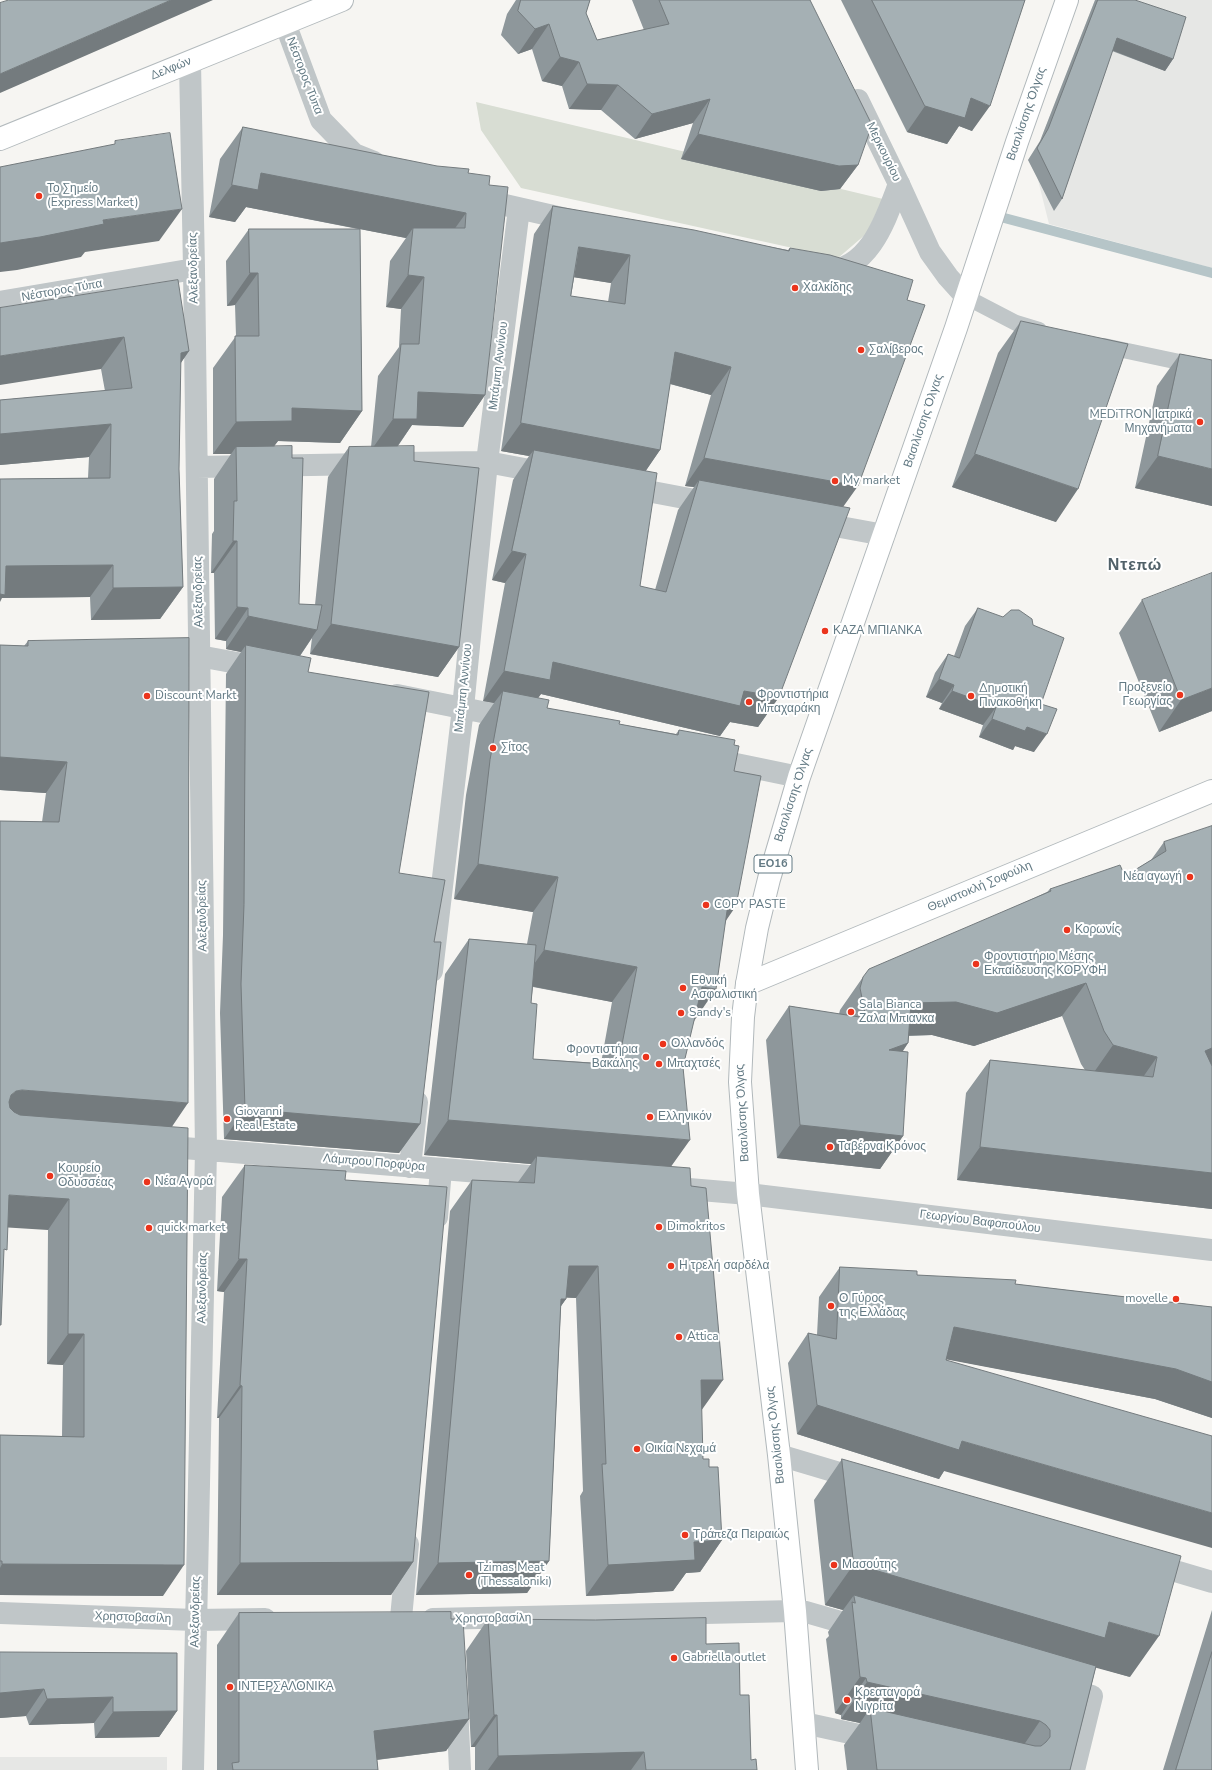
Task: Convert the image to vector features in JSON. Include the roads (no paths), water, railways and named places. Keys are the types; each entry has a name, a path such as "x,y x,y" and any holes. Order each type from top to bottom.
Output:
{"main road":[{"name":"Δελφών","path":"0,140 342,0"},
{"name":"Βασιλίσσης Όλγας","path":"807,1770 795,1611 779,1455 748,1194 740,1082 742,1017 757,928 769,879 799,777 884,535 966,297 1017,142 1067,0"},
{"name":"Θεμιστοκλή Σοφούλη","path":"747,984 1212,791"}],"street":[{"name":"Νέστορος Τύπα","path":"285,23 321,120 354,154 395,171"},
{"name":"Αλεξανδρείας","path":"190,62 200,656 206,1150 193,1770"},
{"name":"Μερκουρίου","path":"851,85 930,252 948,277 966,297"},
{"path":"807,270 829,271 839,269 858,259 882,225 899,184"},
{"path":"490,200 519,209 596,226"},
{"name":"Μπάμπη Αννίνου","path":"430,992 463,708 487,462 519,209"},
{"name":"Νέστορος Τύπα","path":"0,302 194,269"},
{"path":"197,467 487,462 573,478"},
{"path":"604,484 736,508"},
{"path":"791,518 884,535"},
{"path":"168,656 200,656 285,672"},
{"path":"378,691 533,722"},
{"path":"689,754 799,777"},
{"path":"410,1166 420,1080"},
{"name":"Λάμπρου Πορφύρα","path":"142,1145 574,1180"},
{"path":"435,1238 441,1169"},
{"path":"661,1187 748,1194"},
{"name":"Γεωργίου Βαφοπούλου","path":"748,1194 1212,1250"},
{"path":"779,1455 885,1486"},
{"path":"401,1618 410,1523"},
{"path":"1128,1557 1212,1582"},
{"name":"Χρηστοβασίλη","path":"378,1618 401,1618 453,1627 795,1611 806,1612 882,1635"},
{"name":"Χρηστοβασίλη","path":"0,1613 195,1620 283,1619"},
{"path":"1042,1682 1092,1696 1074,1770"},
{"path":"456,1687 460,1770"},
{"path":"804,1723 904,1745"}],"lane":[{"path":"966,297 1016,323 1050,334"},
{"path":"1089,343 1212,369"}],"waterway":[{"path":"993,215 1212,273"}],"place":[{"name":"Το Σημείο (Express Market)","path":"39,196"},
{"name":"Χαλκίδης","path":"795,288"},
{"name":"Σαλίβερος","path":"861,350"},
{"name":"MEDiTRON Ιατρικά Μηχανήματα","path":"1200,422"},
{"name":"My market","path":"835,481"},
{"name":"ΚΑΖΑ ΜΠΙΑΝΚΑ","path":"825,631"},
{"name":"Προξενείο Γεωργίας","path":"1180,695"},
{"name":"Discount Markt","path":"147,696"},
{"name":"Δημοτική Πινακοθήκη","path":"971,696"},
{"name":"Φροντιστήρια Μπαχαράκη","path":"749,702"},
{"name":"Σίτος","path":"493,748"},
{"name":"Νέα αγωγή","path":"1190,877"},
{"name":"COPY PASTE","path":"706,905"},
{"name":"Κορωνίς","path":"1067,930"},
{"name":"Φροντιστήριο Μέσης Εκπαίδευσης ΚΟΡΥΦΗ","path":"976,964"},
{"name":"Εθνική Ασφαλιστική","path":"683,988"},
{"name":"Sala Bianca Ζαλα Μπιανκα","path":"851,1012"},
{"name":"Sandy's","path":"681,1013"},
{"name":"Ολλανδός","path":"663,1044"},
{"name":"Φροντιστήρια Βακάλης","path":"646,1057"},
{"name":"Μπαχτσές","path":"659,1064"},
{"name":"Ελληνικόν","path":"650,1117"},
{"name":"Giovanni Real Estate","path":"227,1119"},
{"name":"Ταβέρνα Κρόνος","path":"830,1147"},
{"name":"Κουρείο Οδυσσέας","path":"50,1176"},
{"name":"Νέα Αγορά","path":"147,1182"},
{"name":"Dimokritos","path":"659,1227"},
{"name":"quick market","path":"149,1228"},
{"name":"Η τρελή σαρδέλα","path":"671,1266"},
{"name":"movelle","path":"1176,1299"},
{"name":"Ο Γύρος της Ελλάδας","path":"831,1306"},
{"name":"Attica","path":"679,1337"},
{"name":"Οικία Νεχαμά","path":"637,1449"},
{"name":"Τράπεζα Πειραιώς","path":"685,1535"},
{"name":"Μασούτης","path":"834,1565"},
{"name":"Tzimas Meat (Thessaloniki)","path":"469,1575"},
{"name":"Gabriella outlet","path":"674,1658"},
{"name":"ΙΝΤΕΡΣΑΛΟΝΙΚΑ","path":"230,1687"},
{"name":"Κρεαταγορά Νιγρίτα","path":"847,1700"}],"district":[{"name":"Ντεπώ","path":"1135,566"}]}
